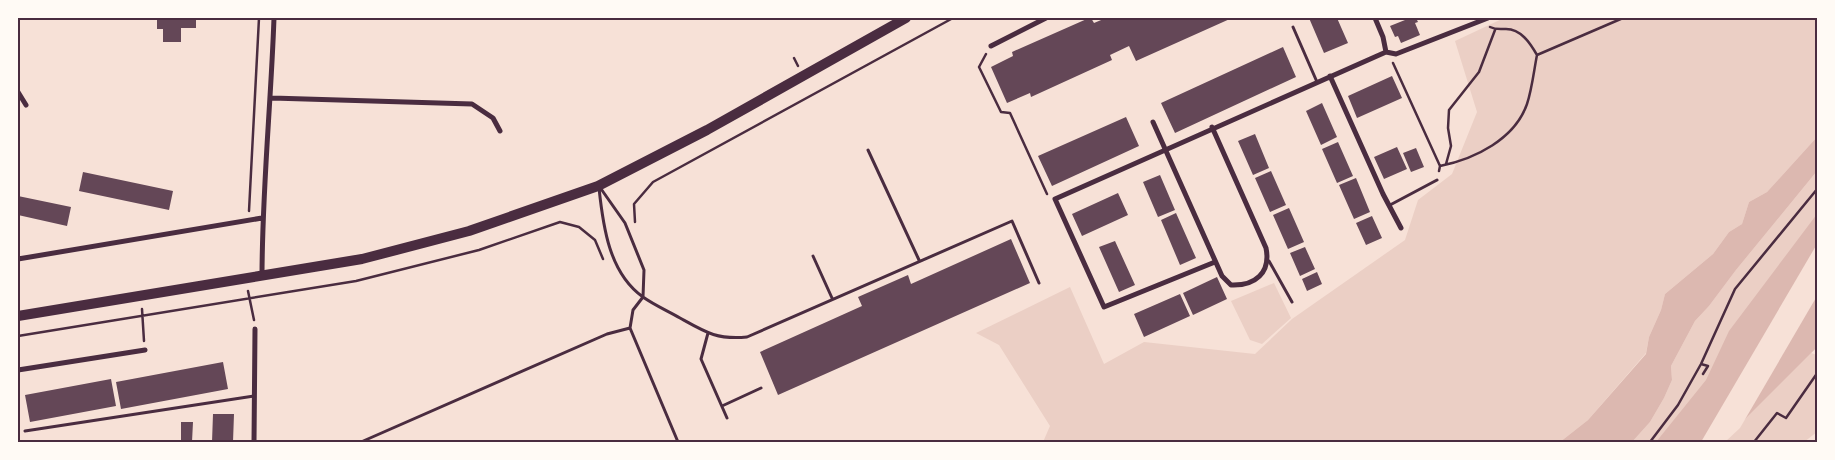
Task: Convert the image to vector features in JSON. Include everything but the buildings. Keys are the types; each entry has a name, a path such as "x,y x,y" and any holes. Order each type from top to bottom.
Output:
{"main road":[{"path":"18,316 362,259 469,231 598,186 707,130 906,18"}],"street":[{"path":"262,276 262,218 272,98 274,18"},
{"path":"991,46 1046,18"},
{"path":"1375,18 1383,37 1386,52"},
{"path":"1215,262 1104,307 1055,199 1212,127 1386,52 1396,54 1488,18"},
{"path":"1330,76 1389,206 1401,228"},
{"path":"18,92 26,104"},
{"path":"272,98 472,104 494,118 500,131"},
{"path":"1153,122 1222,276 1231,285 1243,285 1254,281 1264,271 1269,261 1266,248 1212,127"},
{"path":"18,259 262,218"},
{"path":"254,442 255,328"},
{"path":"18,370 145,350"}],"lane":[{"path":"1293,27 1317,82"},
{"path":"868,150 919,260"},
{"path":"1389,206 1437,180"},
{"path":"598,186 603,232 625,280 643,297 708,333 728,339 747,337 1012,220 1039,283"},
{"path":"598,186 625,222 644,270 643,297 633,310 630,328 678,442"},
{"path":"813,256 832,298"},
{"path":"1269,261 1292,302"},
{"path":"361,442 607,334 630,328"},
{"path":"708,333 701,359 727,418"},
{"path":"722,406 761,388"},
{"path":"25,431 255,396"}],"path":[{"path":"248,220 259,18"},
{"path":"635,226 634,204 653,182 953,18"},
{"path":"1537,55 1623,18"},
{"path":"1440,166 1472,156 1515,128 1527,104 1537,55 1530,42 1517,31 1495,30 1478,22"},
{"path":"1445,165 1452,146 1448,128 1449,110 1479,72 1495,30"},
{"path":"991,46 979,67 1001,112 1010,114 1045,193 1055,199"},
{"path":"1386,52 1409,94 1416,117 1440,166 1437,180"},
{"path":"1650,442 1678,405 1701,364 1735,290 1818,188"},
{"path":"18,336 250,300 356,281 479,250 560,222 579,227 595,240 604,263 615,258"},
{"path":"246,279 255,328"},
{"path":"141,296 145,350"},
{"path":"1701,364 1708,366 1703,374"},
{"path":"1754,442 1777,413 1786,418 1818,372"}],"shaded area":[{"path":"1504,18 1817,18 1817,137 1767,192 1749,202 1742,224 1729,232 1713,254 1665,294 1661,310 1649,337 1646,353 1588,420 1560,442 1043,442 1050,426 999,345 976,333 1070,287 1104,364 1144,342 1255,354 1292,319 1405,240 1418,200 1452,174 1477,112 1455,41"},
{"path":"1817,137 1817,171 1695,321 1671,366 1672,380 1650,422 1632,442 1560,442 1588,420 1646,354 1649,337 1661,310 1665,294 1713,254 1729,232 1742,224 1749,202 1767,192"},
{"path":"1817,171 1818,347 1811,353 1817,355 1817,432 1804,442 1632,442 1650,422 1664,398 1672,380 1671,366 1695,321"},
{"path":"1817,214 1817,347 1722,442 1656,442 1706,380 1729,331"},
{"path":"1274,283 1291,318 1262,344 1250,340 1231,301"}],"pier":[{"path":"1817,244 1817,296 1740,428 1725,442 1701,442"}]}
